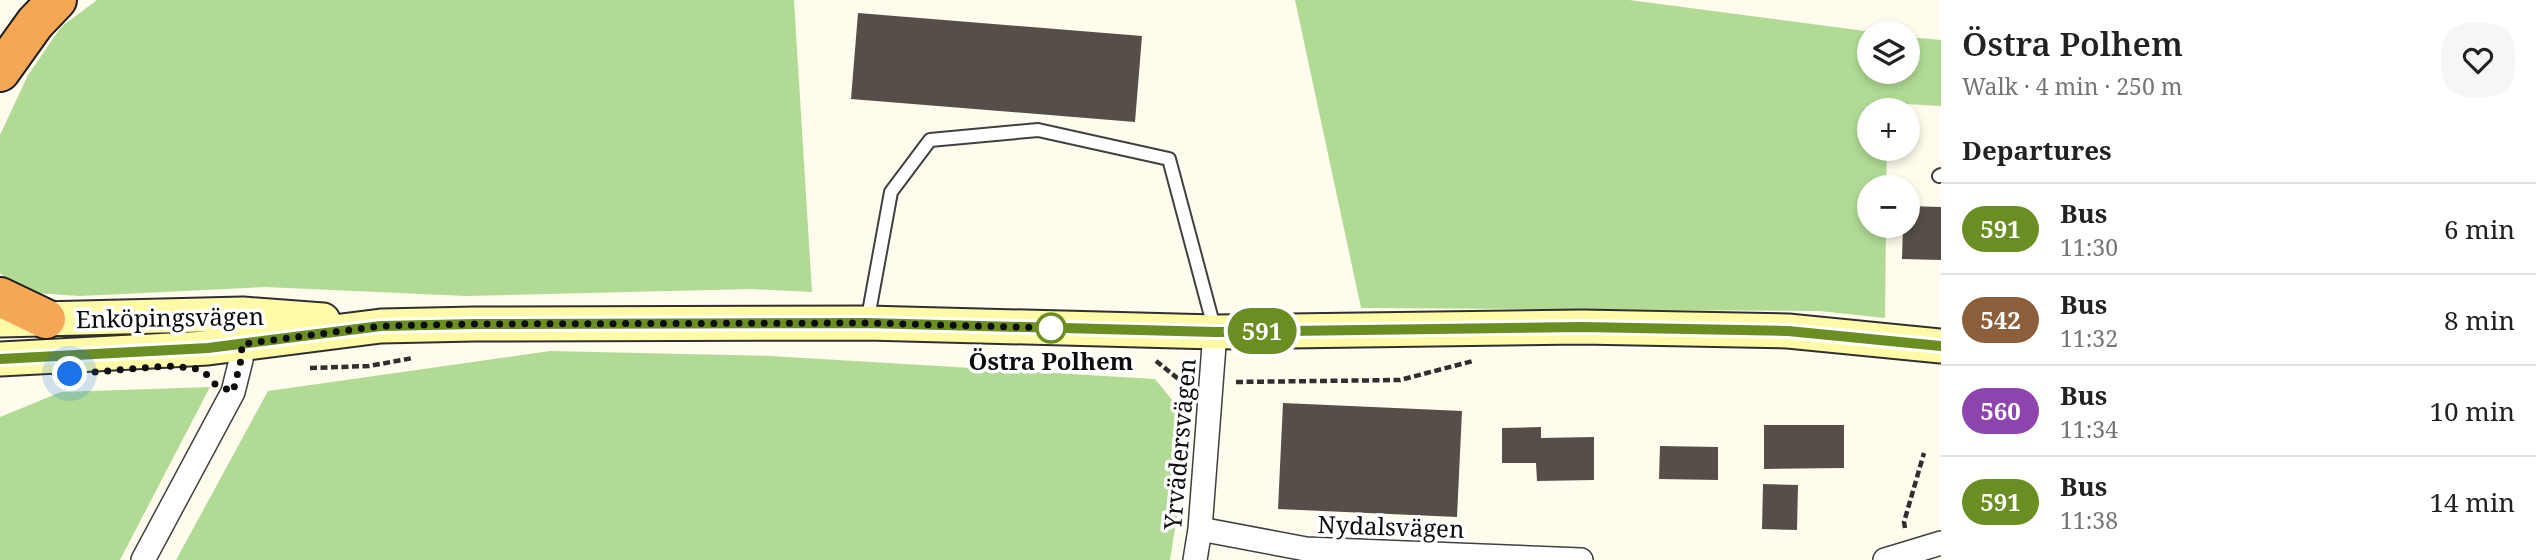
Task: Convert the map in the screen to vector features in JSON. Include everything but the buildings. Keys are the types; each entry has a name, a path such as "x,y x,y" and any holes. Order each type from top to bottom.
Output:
{"highway":[{"path":"0,71 17,0"},
{"path":"0,71 35,23 57,0"},
{"path":"0,297 46,319"}],"street":[{"name":"Enköpingsvägen","path":"0,320 46,319 242,329 867,323 1215,332 1610,327 1788,331 1941,346"},
{"name":"Enköpingsvägen","path":"0,359 208,348 242,329"},
{"path":"143,560 233,392 241,360 242,329"},
{"name":"Yrvädersvägen","path":"1195,560 1200,529 1215,332"},
{"name":"Nydalsvägen","path":"1200,529 1306,549 1581,560"},
{"path":"1885,560 1941,543"}],"lane":[{"path":"867,323 891,192 930,140 1038,130 1169,159 1215,332"}],"path":[{"path":"1146,354 1181,381 1211,385 1250,380 1400,380 1475,360"},
{"path":"303,368 369,366 414,358"},
{"path":"1908,553 1904,522 1924,453"}],"green space":[{"path":"97,0 794,0 812,292 751,289 466,296 265,287 80,296 34,293 9,282 0,273 0,135 28,75 61,27"},
{"path":"1295,0 1629,0 1857,30 1857,84 1920,84 1920,38 1941,40 1941,106 1920,105 1920,98 1857,98 1857,161 1887,161 1886,175 1857,175 1857,238 1886,238 1885,318 1819,311 1361,308"},
{"path":"550,351 771,356 1155,379 1177,406 1177,516 1170,560 176,560 268,391"},
{"path":"210,387 120,560 0,560 0,417 61,392"}],"bus line":[{"name":"591","path":"0,359 208,348 381,326 475,324 867,323 1215,332 1582,327 1788,331 1941,346"}],"place":[{"name":"Östra Polhem","path":"1051,328"}],"route":[{"path":"70,374 167,366 194,368 206,374 215,384 233,392 242,344 381,326 839,323 1054,328 1051,328"}]}
